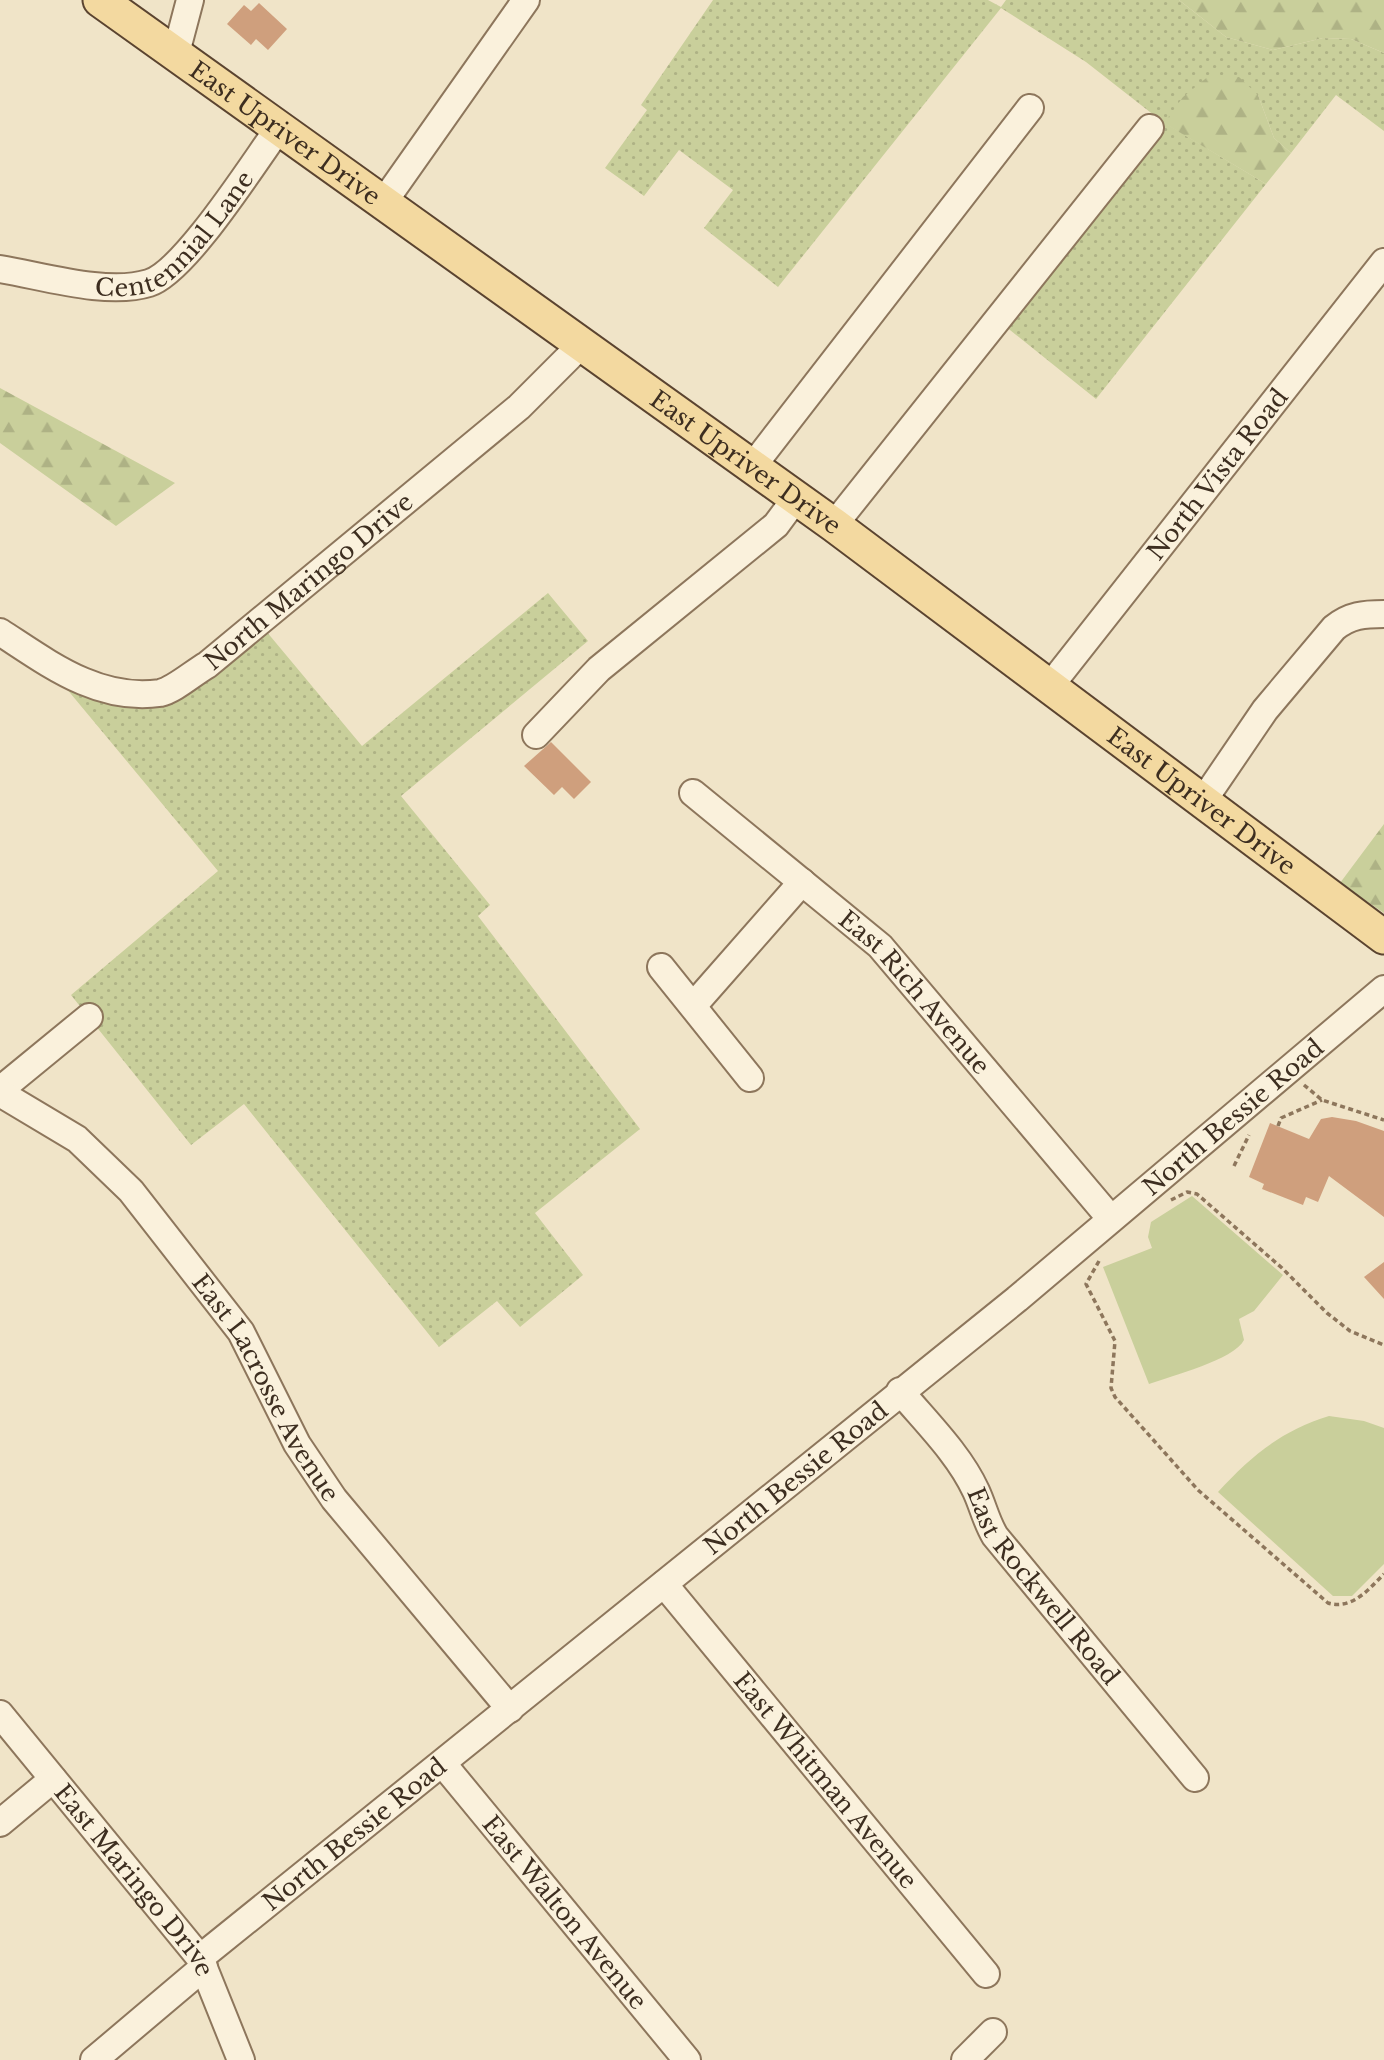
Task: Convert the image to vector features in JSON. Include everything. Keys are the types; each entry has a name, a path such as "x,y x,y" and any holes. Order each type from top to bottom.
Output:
{"main road":[{"name":"East Upriver Drive","path":"100,0 834,525 1384,937"}],"street":[{"path":"176,54 190,0"},
{"path":"383,203 526,0"},
{"path":"752,467 1030,108"},
{"name":"Centennial Lane","path":"0,269 105,287 150,283 193,248 279,128"},
{"path":"834,525 1150,128"},
{"name":"North Vista Road","path":"1050,686 1384,262"},
{"name":"North Maringo Drive","path":"0,632 66,674 113,692 162,692 207,665 519,407 581,345"},
{"path":"536,735 599,669 776,526 796,498"},
{"path":"1203,801 1265,710 1334,628 1346,618 1362,614 1384,614"},
{"name":"East Rich Avenue","path":"693,793 880,946 1111,1219"},
{"path":"693,1006 802,882"},
{"path":"661,967 750,1078"},
{"name":"North Bessie Road","path":"94,2060 202,1962 1111,1219 1384,989"},
{"path":"0,1091 89,1017"},
{"name":"East Lacrosse Avenue","path":"0,1091 77,1139 131,1191 241,1332 297,1444 334,1499 510,1709"},
{"name":"East Rockwell Road","path":"900,1391 960,1464 976,1492 983,1515 995,1536 1195,1777"},
{"name":"East Whitman Avenue","path":"664,1584 986,1974"},
{"name":"East Maringo Drive","path":"0,1714 202,1962 237,2058"},
{"name":"East Walton Avenue","path":"443,1765 687,2060"},
{"path":"0,1822 53,1779"},
{"path":"965,2060 993,2032"}],"path":[{"path":"1308,1090 1322,1100 1384,1119"},
{"path":"1278,1126 1281,1118 1322,1100"},
{"path":"1164,1206 1187,1192 1197,1194 1282,1268 1326,1313 1350,1331 1384,1345"},
{"path":"1104,1255 1091,1269 1086,1284 1115,1341 1111,1388 1168,1458 1226,1515 1328,1603 1339,1606 1348,1604 1384,1574"}],"green space":[{"path":"713,0 988,0 1001,7 1006,0 1179,0 1226,37 1273,50 1323,38 1351,39 1384,53 1384,131 1336,95 1291,153 1274,138 1258,95 1165,123 1266,184 1096,399 1005,326 1164,123 1086,62 1001,8 778,287 704,228 733,190 679,150 644,196 605,168 647,110 641,105"},
{"path":"1179,0 1384,0 1384,53 1351,39 1323,38 1273,50 1226,37"},
{"path":"1210,75 1239,77 1258,95 1274,138 1291,153 1266,184 1164,123 1183,97"},
{"path":"0,388 175,483 116,526 0,443"},
{"path":"548,593 588,641 401,796 490,905 478,916 640,1129 535,1213 583,1275 520,1327 497,1301 439,1347 244,1104 191,1145 71,995 218,871 66,688 117,706 157,702 266,631 362,746"},
{"path":"1384,824 1384,913 1340,883"},
{"path":"1192,1196 1283,1275 1254,1311 1239,1319 1244,1340 1238,1347 1215,1361 1149,1384 1103,1267 1152,1248 1148,1237 1151,1222"},
{"path":"1329,1416 1364,1421 1384,1428 1384,1564 1352,1596 1333,1596 1218,1492 1268,1446 1296,1429"}],"building":[{"path":"259,3 287,29 268,50 256,39 251,45 227,24 244,5 251,11"},
{"path":"551,742 591,782 574,799 562,787 554,795 524,766"},
{"path":"1332,1117 1356,1121 1384,1131 1384,1217 1329,1176 1318,1202 1306,1197 1303,1205 1262,1189 1264,1184 1249,1177 1270,1123 1309,1139 1321,1119"},
{"path":"1384,1262 1384,1299 1364,1277"}]}
